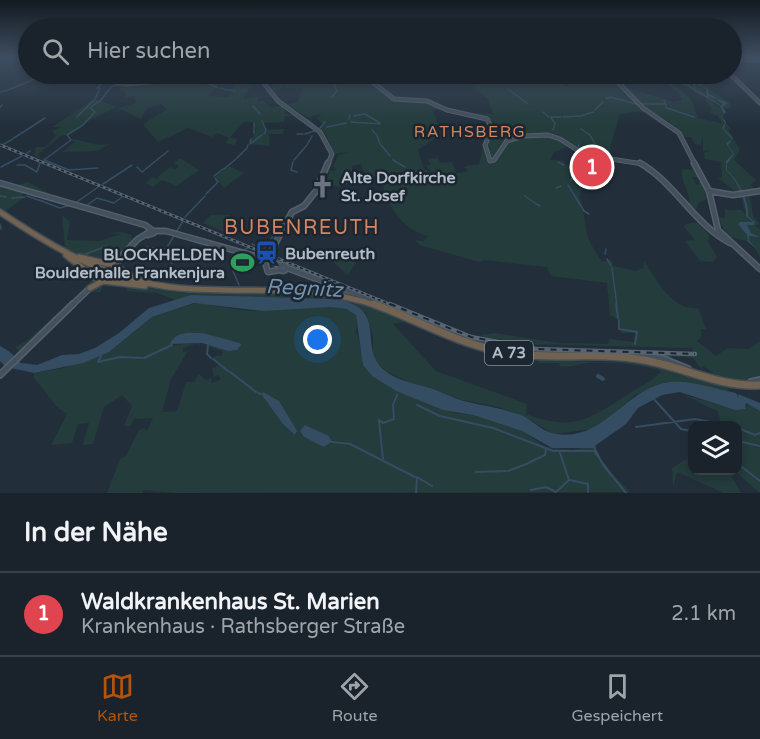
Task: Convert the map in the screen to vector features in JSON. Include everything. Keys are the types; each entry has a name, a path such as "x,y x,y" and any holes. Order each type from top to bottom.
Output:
{"highway":[{"name":"A 73","path":"0,213 66,254 118,278 200,291 332,296 374,306 462,343 497,354 530,358 631,361 660,365 726,384 760,386"},
{"path":"66,254 110,266 151,285"},
{"path":"66,254 101,278 151,285"},
{"path":"110,266 118,259"},
{"path":"90,288 101,278"}],"street":[{"path":"266,84 270,92 299,112 325,135 332,155 316,191 304,206 293,210 264,267 271,272 287,268 460,336 495,347 531,352 646,356 724,381 742,383 760,380"},
{"path":"374,84 392,98 404,102 428,101 447,110 487,119 492,126 484,143 490,154 489,160 493,161 506,142 522,137 548,135 566,143 585,156 628,159 651,168 717,236 730,243"},
{"path":"620,84 643,108 677,130 709,191 715,225 730,243 760,269"},
{"path":"740,84 760,103"},
{"path":"0,183 150,232"},
{"path":"709,191 733,195 760,191"},
{"path":"118,259 150,232 159,230 252,255 281,268"},
{"path":"101,278 110,266"},
{"path":"0,375 21,352 90,288"}],"shaded area":[{"path":"702,84 701,86 708,89 709,97 721,106 723,104 715,98 728,103 722,107 726,112 722,117 726,122 724,129 733,138 728,145 734,154 727,164 727,170 742,191 747,204 748,216 755,222 754,225 747,225 751,233 760,237 749,236 749,241 756,248 748,242 747,235 738,224 753,222 746,216 745,204 740,191 726,170 726,161 733,154 726,143 732,139 722,128 725,123 721,117 724,114 720,106 707,97 706,89 699,85"},
{"path":"579,154 614,161 607,165 603,178 578,171"},
{"path":"191,295 331,299 350,303 361,309 367,318 372,350 376,360 389,374 460,400 521,415 552,433 569,435 584,432 598,425 649,388 673,382 691,383 736,393 739,398 738,394 760,403 760,411 746,403 745,409 735,410 680,392 662,395 638,408 626,424 595,448 552,448 522,431 473,415 443,410 396,391 372,376 363,365 356,315 346,309 330,307 263,311 194,303 152,317 109,352 83,363 34,373 6,367 0,361 0,346 21,363 37,365 62,355 79,354 95,348 119,333 149,308"},
{"path":"203,333 241,345 237,350 228,351 202,343 170,344 180,334"},
{"path":"263,392 279,401 297,431 295,435 283,424 262,395"},
{"path":"305,425 329,436 332,442 324,447 304,437 300,431"}],"green space":[{"path":"219,84 208,96 229,97 233,92 230,89 234,88 231,86 234,84 252,84 244,95 244,99 258,97 258,102 263,100 271,108 283,105 285,114 294,116 285,116 284,122 263,123 266,130 284,129 283,134 269,134 270,146 249,144 256,131 254,122 244,122 230,137 237,139 235,145 225,143 229,138 217,133 212,137 188,128 158,142 143,124 167,109 161,104 146,109 141,119 118,108 136,103 135,96 125,97 125,92 119,89 120,85"},
{"path":"273,84 374,84 392,98 404,102 422,100 441,107 433,111 438,124 432,125 434,139 418,150 424,169 432,173 425,165 430,165 428,158 436,159 436,156 441,163 452,162 456,173 466,172 468,169 464,168 466,166 479,164 483,147 495,122 473,113 493,114 488,99 471,85 565,84 567,87 569,84 624,84 628,88 674,102 682,100 680,95 667,84 674,84 692,101 698,118 722,123 718,116 710,113 712,109 705,100 707,99 682,84 712,84 711,90 731,104 731,108 723,109 709,97 725,112 721,117 732,130 728,129 740,150 734,160 756,180 751,185 756,191 738,194 718,178 722,177 721,162 705,159 704,153 711,150 703,151 703,135 701,145 695,144 691,137 683,137 670,123 647,112 619,115 610,158 579,154 575,177 586,181 579,197 589,240 602,262 611,259 613,266 635,271 644,268 644,261 666,293 680,305 698,308 706,329 701,329 702,336 697,341 716,356 728,348 749,349 760,341 760,377 746,381 714,376 703,366 702,370 693,358 672,356 672,359 700,372 657,353 695,356 692,348 530,344 484,337 481,335 495,333 558,343 608,344 609,339 634,342 635,333 621,333 620,320 610,315 607,283 551,276 547,267 484,260 479,262 420,245 415,240 424,241 428,236 411,228 398,216 388,200 382,182 364,172 361,164 352,166 354,182 339,187 320,184 321,180 327,180 330,170 335,171 336,168 333,167 338,155 348,152 334,154 326,135 319,127 322,124 317,118 322,113 308,118 287,104 298,102 302,88 287,88 281,85 283,88 274,91","holes":["569,146 575,153 575,166 566,165 564,161 550,160 554,152"]},
{"path":"94,99 117,107 84,123 71,134 61,136 38,154 40,158 34,156 36,147 45,147 56,136 52,131 61,127 52,127"},
{"path":"74,139 98,145 110,144 97,151 62,152 76,141 71,141"},
{"path":"180,158 199,170 176,186 162,180 153,187 145,183 153,177 160,180 157,177 170,167 175,169 179,166 174,163"},
{"path":"229,166 244,173 224,188 215,177"},
{"path":"682,169 696,170 700,178 692,177 697,185 700,185 698,182 703,182 709,198 699,203 696,209 689,205"},
{"path":"28,182 59,199 24,191 22,196 28,195 4,212 0,210 0,183 11,187"},
{"path":"741,195 750,195 753,216 760,224 755,226 760,229 760,257 753,244 729,235 718,217 725,218 725,210 742,210 753,223 740,222 738,224 747,235 756,235 747,232 739,224 754,225 755,222 748,216 746,200 743,196 747,210 744,209"},
{"path":"62,215 70,222 67,240 99,241 122,234 108,233 121,232 132,235 131,238 139,237 125,251 110,260 89,255 87,258 65,249"},
{"path":"211,215 230,215 226,233 203,223"},
{"path":"697,222 710,236 708,241 717,257 712,262 700,261 685,241 695,240 684,227 686,224"},
{"path":"332,249 356,258 358,254 361,255 348,275 327,257"},
{"path":"75,265 135,284 173,292 323,296 380,309 404,322 393,324 436,371 527,404 526,414 557,422 570,422 592,416 651,381 661,371 615,363 560,366 559,363 538,363 539,360 638,363 727,388 729,392 698,385 666,382 635,395 608,420 592,429 554,434 520,415 499,407 458,399 387,372 377,363 373,353 373,337 366,313 353,304 331,299 279,300 197,295 175,300 157,293 126,291 127,287 103,286 100,292 89,292 20,352 15,347 28,340 91,282"},
{"path":"196,303 254,311 312,306 350,311 357,317 356,332 362,350 363,365 372,376 396,391 455,413 473,415 522,431 546,447 572,450 592,446 602,463 630,492 176,493 143,490 142,493 107,493 120,459 126,456 139,430 144,428 147,431 153,418 134,419 131,426 124,426 132,406 122,395 104,407 93,444 83,445 89,423 78,424 72,443 51,445 67,414 57,407 34,378 34,373 64,368 109,352 152,317","holes":["185,333 203,333 240,343 236,350 204,345 223,351 221,356 215,356 212,359 219,365 212,369 214,377 218,375 221,379 212,383 211,378 206,380 199,374 194,382 186,382 177,411 162,412 171,379 188,351 183,352 183,348 195,344 173,346 174,337","273,397 297,433 295,435 266,401","305,425 331,438 331,443 324,447 301,433"]},
{"path":"679,393 735,410 750,405 760,411 760,493 739,475 742,475 742,421 720,421 718,411"},
{"path":"688,458 688,475 734,475 732,477 741,493 724,493 677,472 673,487 672,468"}],"waterway":[{"path":"0,92 23,84"},
{"path":"95,99 100,88 97,88 101,84"},
{"path":"209,84 218,88"},
{"path":"332,97 337,91 334,85 336,84"},
{"path":"694,84 695,90"},
{"path":"100,101 112,86 119,85"},
{"path":"687,85 695,90"},
{"path":"220,88 224,89"},
{"path":"508,89 528,104"},
{"path":"230,90 235,91"},
{"path":"695,90 707,97"},
{"path":"707,94 715,98"},
{"path":"610,97 636,104"},
{"path":"77,117 94,100"},
{"path":"664,100 665,104"},
{"path":"98,168 69,170 44,160 71,140 67,135 83,125 95,112 90,108 99,101"},
{"path":"595,110 603,102"},
{"path":"641,104 665,104"},
{"path":"253,106 260,114"},
{"path":"667,108 694,117"},
{"path":"543,112 549,117"},
{"path":"581,116 593,112"},
{"path":"354,116 364,114"},
{"path":"365,114 380,123"},
{"path":"349,119 350,115"},
{"path":"563,117 580,116"},
{"path":"551,117 561,117"},
{"path":"14,138 45,118"},
{"path":"551,118 555,123 553,130"},
{"path":"308,120 314,126"},
{"path":"262,121 266,130 264,134"},
{"path":"320,128 325,122"},
{"path":"351,122 380,124"},
{"path":"254,123 254,133"},
{"path":"327,127 346,123"},
{"path":"581,129 590,135 594,142"},
{"path":"305,134 317,130"},
{"path":"372,130 376,134"},
{"path":"297,134 303,134"},
{"path":"250,144 262,135"},
{"path":"377,135 380,144"},
{"path":"294,160 312,136"},
{"path":"0,146 13,139"},
{"path":"595,143 598,149"},
{"path":"381,145 390,156"},
{"path":"237,158 246,149"},
{"path":"598,150 605,155"},
{"path":"137,167 142,172 168,151"},
{"path":"1,167 22,156"},
{"path":"575,169 576,156"},
{"path":"224,169 236,159"},
{"path":"393,160 405,167"},
{"path":"293,162 291,170 297,172"},
{"path":"558,162 564,165"},
{"path":"17,165 25,165 37,172 40,163"},
{"path":"103,184 132,165"},
{"path":"214,176 223,169"},
{"path":"571,181 574,171"},
{"path":"215,178 218,182"},
{"path":"206,194 217,183"},
{"path":"568,185 584,211 589,214"},
{"path":"556,188 561,186"},
{"path":"74,204 98,187"},
{"path":"0,196 6,197"},
{"path":"27,196 38,200"},
{"path":"185,217 205,196"},
{"path":"525,196 535,203"},
{"path":"12,198 25,197"},
{"path":"86,206 97,198 114,203 122,197"},
{"path":"39,200 60,208 71,205"},
{"path":"536,204 540,206"},
{"path":"0,209 10,215"},
{"path":"16,220 45,238"},
{"path":"147,247 166,249 183,221"},
{"path":"0,224 1,229"},
{"path":"252,244 264,249 276,232"},
{"path":"83,255 107,246"},
{"path":"242,251 248,248"},
{"path":"605,254 606,249"},
{"path":"239,285 233,271 240,254"},
{"path":"96,259 109,261"},
{"path":"607,259 611,266"},
{"path":"161,271 168,270 172,263 168,260"},
{"path":"121,261 120,265 132,273"},
{"path":"612,268 617,306"},
{"path":"138,275 160,271"},
{"path":"616,304 618,318"},
{"path":"619,320 619,329 637,332 635,344"},
{"path":"144,358 172,345"},
{"path":"208,345 207,354 211,358"},
{"path":"101,356 98,362 120,357 142,358"},
{"path":"213,359 228,371"},
{"path":"230,372 256,392"},
{"path":"598,376 603,379"},
{"path":"379,420 383,423 394,419 393,405 397,395"},
{"path":"653,398 674,422"},
{"path":"417,405 440,416 493,428 546,448"},
{"path":"674,422 695,419 705,421"},
{"path":"379,421 383,459"},
{"path":"636,427 674,422"},
{"path":"674,422 681,429 688,430"},
{"path":"742,430 755,435 760,433"},
{"path":"332,442 350,444 415,477"},
{"path":"742,442 760,446"},
{"path":"594,447 600,460"},
{"path":"530,462 545,455 546,448"},
{"path":"546,448 553,451 594,451 600,460"},
{"path":"531,490 546,487 556,492 569,480 560,453"},
{"path":"600,460 613,477"},
{"path":"600,460 626,493"},
{"path":"508,471 529,463"},
{"path":"742,467 760,481"},
{"path":"476,472 506,471"},
{"path":"416,493 417,477 432,486"},
{"path":"570,480 588,484 588,492"}],"railway":[{"path":"0,145 394,306"},
{"path":"390,304 471,337 536,349 695,354"}],"place":[{"name":"Waldkrankenhaus St. Marien","path":"592,167"},
{"name":"Alte Dorfkirche St. Josef","path":"323,186"},
{"name":"Bubenreuth","path":"267,253"},
{"name":"BLOCKHELDEN Boulderhalle Frankenjura","path":"243,263"}],"district":[{"name":"RATHSBERG","path":"470,131"},
{"name":"BUBENREUTH","path":"302,227"}],"water label":[{"name":"Regnitz","path":"304,288"}]}
